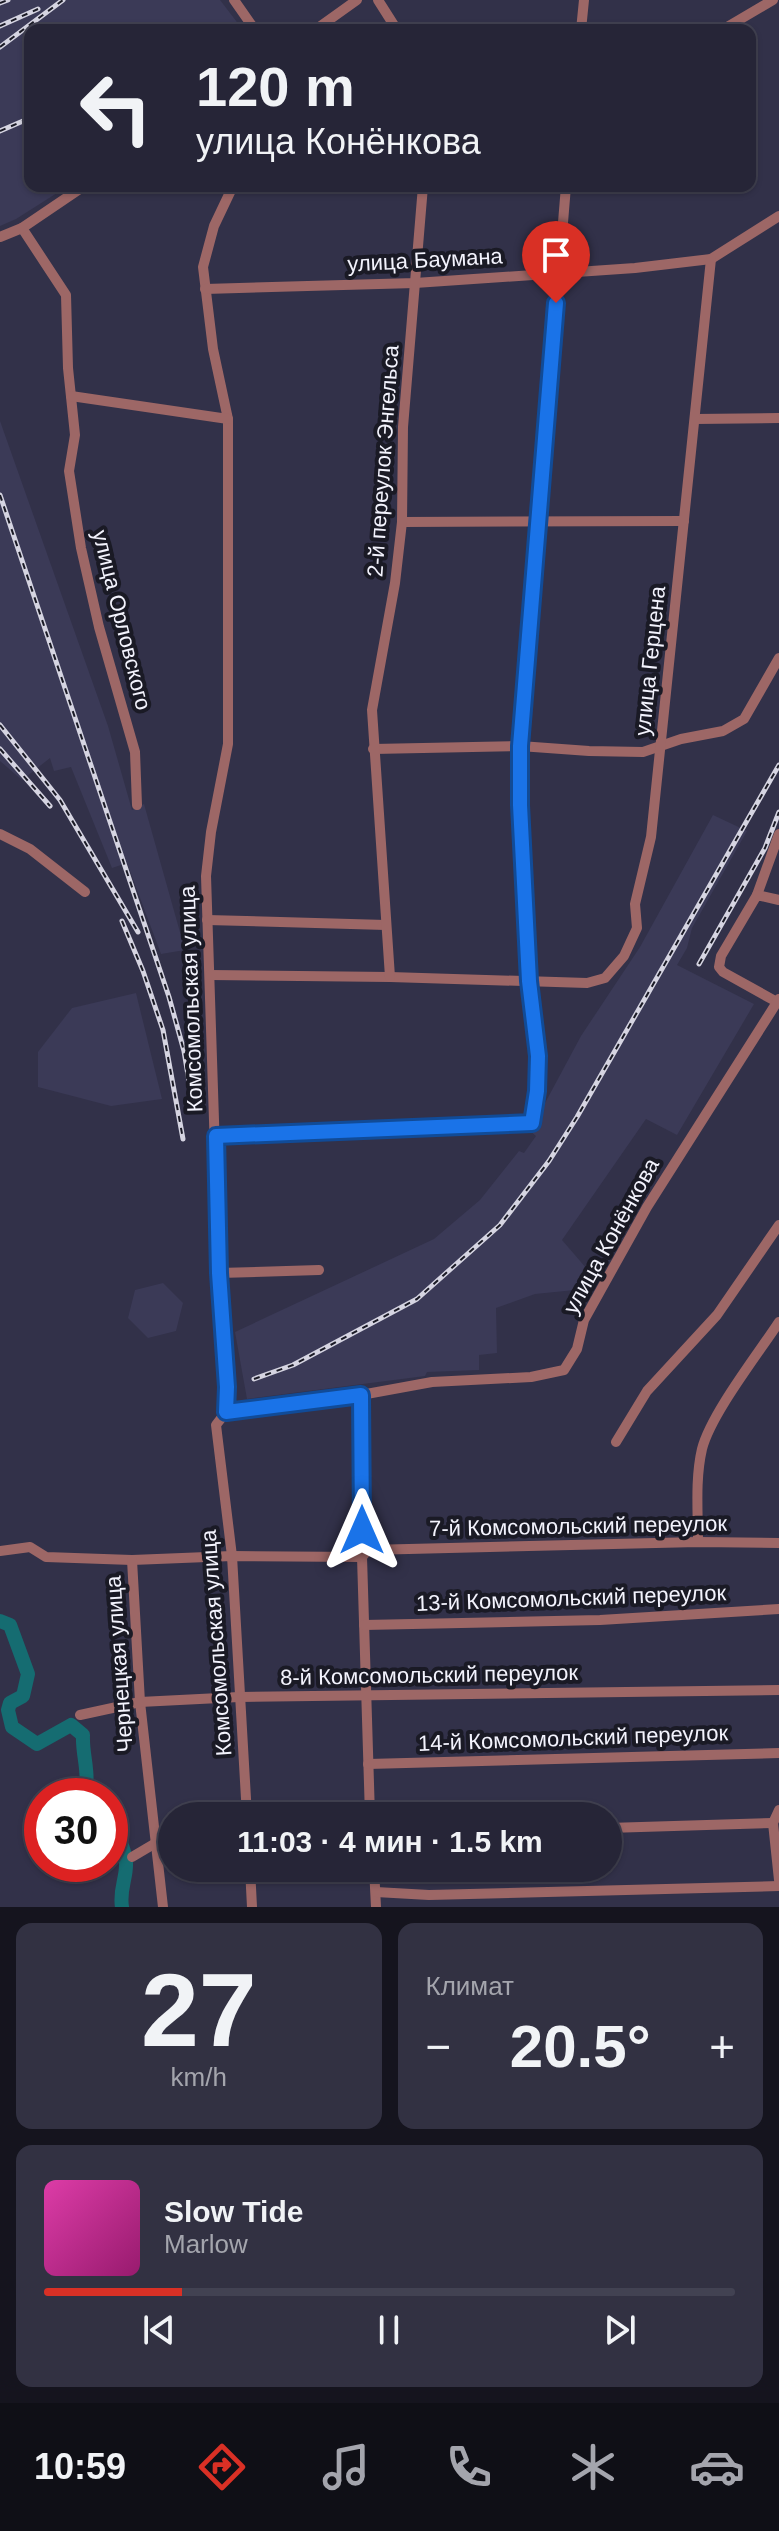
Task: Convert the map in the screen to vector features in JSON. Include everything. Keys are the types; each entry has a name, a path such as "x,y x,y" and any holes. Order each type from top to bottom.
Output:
{"street":[{"path":"234,0 251,24"},
{"path":"323,24 357,0"},
{"path":"378,0 393,24"},
{"path":"582,24 584,0"},
{"path":"732,24 773,0"},
{"path":"0,237 22,228 75,192"},
{"name":"Комсомольская улица","path":"230,192 207,248 203,267 213,349 228,419 228,744 206,876 219,1273 227,1387 226,1412 216,1425 232,1556 246,1802"},
{"name":"2-й переулок Энгельса","path":"390,977 372,710 395,583 402,522 403,427 423,192"},
{"path":"216,1136 532,1123 538,1056 529,981 520,746 565,192"},
{"name":"улица Баумана","path":"205,289 415,283 635,268 711,259 779,216"},
{"name":"улица Орловского","path":"22,228 66,295 75,435 69,471 81,548 99,627 135,752 137,805"},
{"name":"улица Герцена","path":"210,975 587,983 605,978 624,956 637,928 635,904 651,837 711,259"},
{"path":"71,396 228,419"},
{"path":"695,419 779,418"},
{"path":"402,522 537,519 684,521"},
{"path":"373,749 520,746 643,752 661,744 723,731 744,719 779,658"},
{"path":"0,834 30,849 85,892"},
{"path":"778,1001 719,967 721,956 757,895 779,834"},
{"path":"757,895 779,900"},
{"path":"207,920 386,925"},
{"name":"улица Конёнкова","path":"226,1412 361,1395 432,1382 531,1377 564,1370 577,1349 584,1320 653,1197 778,1001"},
{"path":"616,1442 647,1391 717,1315 779,1225"},
{"path":"219,1273 319,1270"},
{"path":"698,1542 699,1472 709,1429 779,1322"},
{"path":"361,1395 369,1802"},
{"name":"7-й Комсомольский переулок","path":"0,1551 30,1547 46,1557 132,1560 232,1556 362,1557 368,1550 779,1543"},
{"name":"Чернецкая улица","path":"132,1560 140,1702 163,1907"},
{"name":"13-й Комсомольский переулок","path":"364,1625 600,1620 779,1609"},
{"name":"8-й Комсомольский переулок","path":"80,1715 140,1702 239,1697 779,1690"},
{"name":"14-й Комсомольский переулок","path":"368,1764 779,1753"},
{"path":"779,1810 773,1823 779,1880"},
{"path":"622,1828 773,1823"},
{"path":"132,1857 158,1844"},
{"path":"251,1882 252,1907"},
{"path":"375,1882 376,1907"},
{"path":"376,1892 429,1895 779,1886"}],"shaded area":[{"path":"0,0 220,0 238,24 24,24 24,192 59,192 0,226"},
{"path":"0,421 108,726 132,810 144,804 185,950 161,954 127,863 112,868 71,767 54,771 50,758 22,780 0,761"},
{"path":"713,815 747,831 692,928 687,948 677,965 754,1004 677,1135 646,1119 562,1240 593,1276 585,1289 535,1294 496,1308 497,1353 479,1355 479,1370 427,1372 425,1376 247,1399 235,1332 434,1239 480,1200 519,1151 524,1153 536,1136 530,1131 581,1036 640,947"},
{"path":"136,993 162,1099 111,1106 38,1087 38,1052 72,1008"},
{"path":"163,1283 183,1303 176,1331 148,1338 128,1318 135,1290"}],"waterway":[{"path":"0,1621 10,1625 28,1674 23,1696 10,1703 8,1710 12,1727 37,1744 71,1725 83,1735 87,1778"},
{"path":"122,1907 124,1882"}],"railway":[{"path":"0,3 8,0"},
{"path":"31,24 63,0"},
{"path":"0,26 38,9"},
{"path":"0,47 24,29"},
{"path":"0,131 24,121"},
{"path":"0,495 169,997 184,1051 193,1105"},
{"path":"0,725 60,800 138,932"},
{"path":"0,749 50,806"},
{"path":"254,1379 293,1365 417,1299 500,1225 549,1161 577,1117 779,765"},
{"path":"699,964 765,848 779,812"},
{"path":"122,921 163,1030 183,1139"}],"route":[{"path":"362,1530 361,1395 226,1412 216,1136 532,1123 538,1056 529,981 520,746 556,303"}]}
